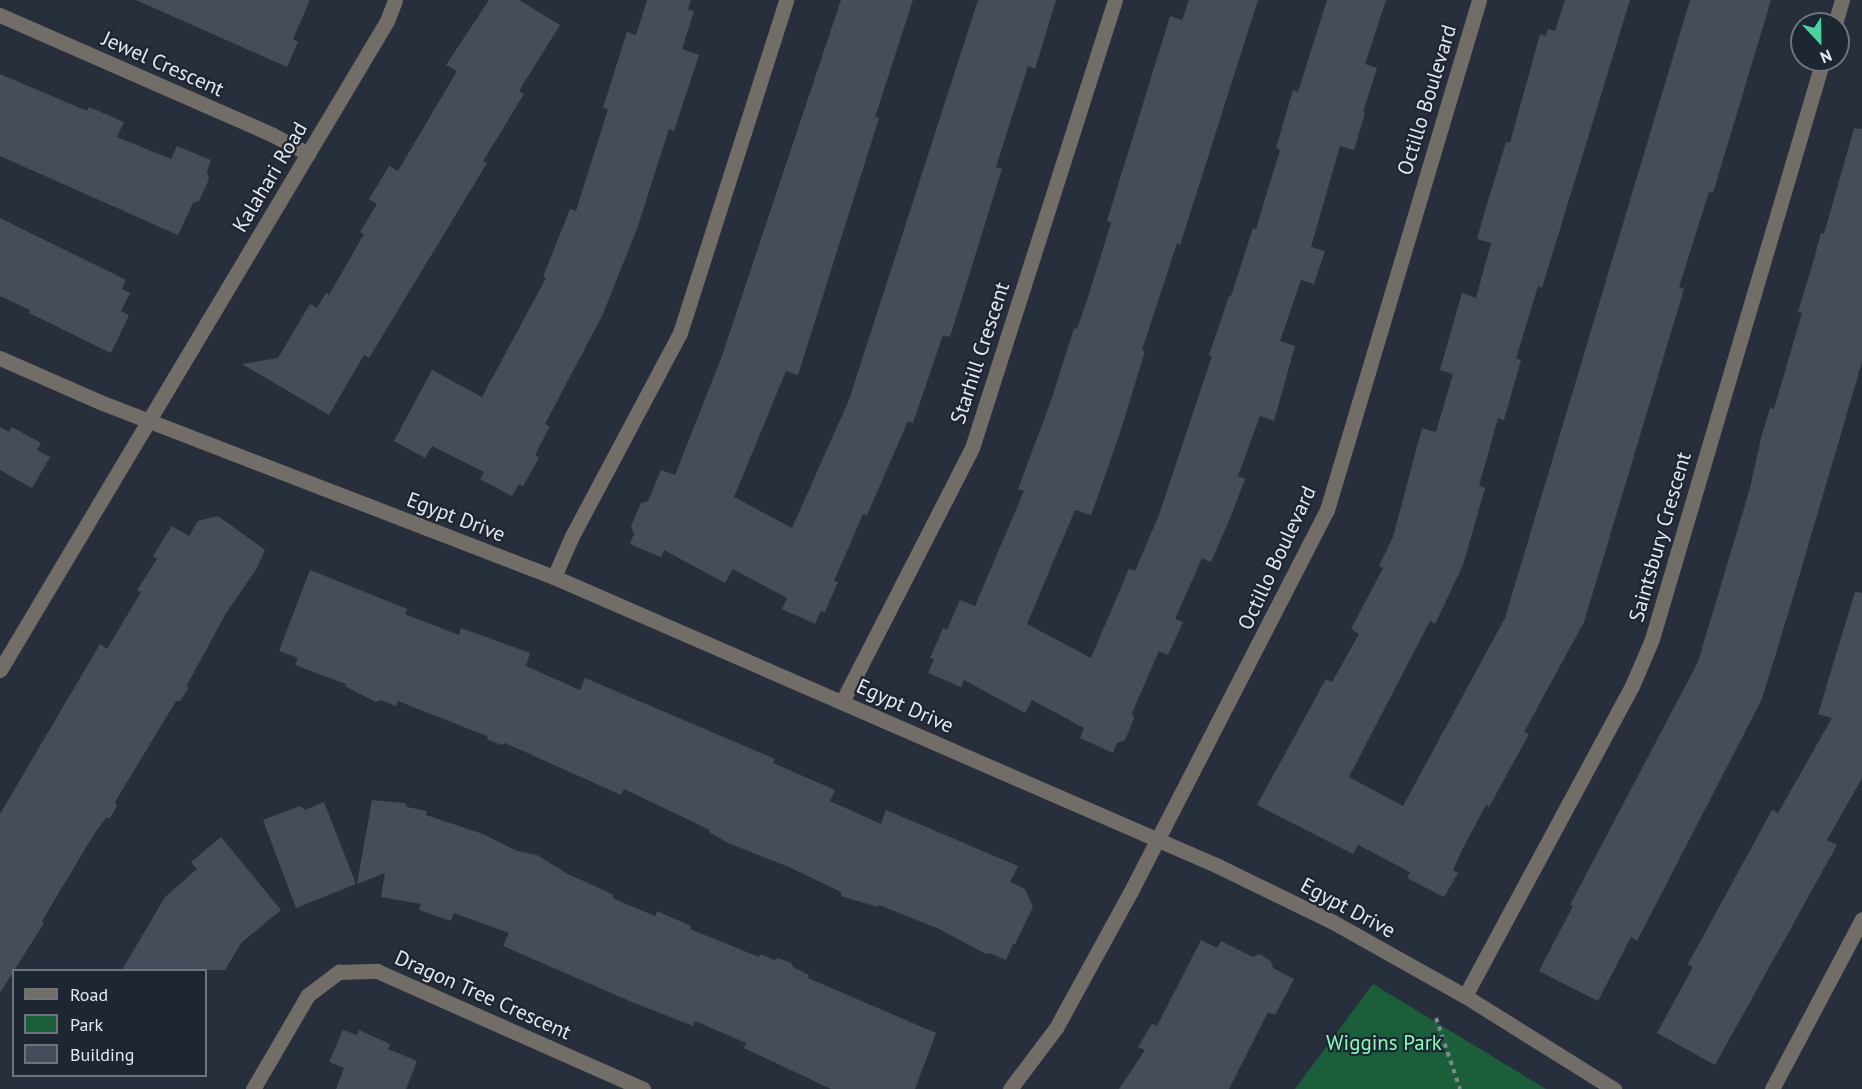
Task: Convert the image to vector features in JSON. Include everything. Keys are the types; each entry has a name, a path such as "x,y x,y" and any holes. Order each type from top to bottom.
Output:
{"street":[{"name":"Kalahari Road","path":"0,670 387,21 395,0"},
{"path":"554,578 572,536 680,333 786,0"},
{"name":"Starhill Crescent","path":"842,702 972,448 1115,0"},
{"name":"Octillo Boulevard","path":"1010,1089 1056,1028 1158,841 1327,510 1479,0"},
{"name":"Jewel Crescent","path":"0,15 273,135 308,154"},
{"name":"Saintsbury Crescent","path":"1465,996 1632,686 1652,639 1819,72"},
{"path":"0,358 149,422"},
{"name":"Egypt Drive","path":"149,422 554,578 1218,866 1333,922 1465,996 1614,1089"},
{"path":"1772,1089 1862,919"},
{"name":"Dragon Tree Crescent","path":"253,1089 308,995 339,972 377,971 643,1089"}],"path":[{"path":"1436,1018 1460,1089"}],"green space":[{"name":"Wiggins Park","path":"1373,984 1452,1032 1546,1089 1295,1089"}],"building":[{"path":"136,0 310,0 293,39 298,42 287,67"},
{"path":"489,0 519,0 560,25 519,91 524,94 483,161 487,163 369,358 364,355 329,415 242,364 278,358 310,304 317,308 326,293 329,295 364,234 360,232 377,204 369,199 389,166 398,171 457,71 446,65"},
{"path":"647,0 691,0 688,10 694,11 682,49 699,55 674,131 669,129 637,229 602,316 545,424 550,426 535,455 539,458 523,486 519,484 512,496 480,479 484,472 432,446 425,458 394,441 432,370 482,397 546,278 543,277 570,209 576,211 608,109 603,108 627,32 636,35"},
{"path":"841,0 913,0 875,117 879,118 798,375 786,371 734,497 792,528 849,400 978,0 1056,0 1035,69 1028,66 996,167 1002,169 950,337 943,335 913,423 908,421 867,515 863,514 834,581 838,582 825,612 821,611 815,624 782,609 787,598 733,569 725,583 664,550 661,557 630,544 634,534 631,526 641,503 648,501 661,470 675,475 722,356"},
{"path":"1189,0 1258,0 1180,245 1177,243 1142,350 1145,351 1118,439 1091,515 1075,510 1027,624 1091,658 1129,569 1135,571 1159,515 1212,356 1209,355 1229,296 1231,296 1253,228 1256,229 1280,150 1276,148 1293,90 1298,92 1327,0 1386,0 1365,64 1377,68 1354,150 1340,146 1311,247 1325,251 1314,284 1301,280 1280,341 1295,346 1274,421 1260,416 1238,476 1245,479 1211,562 1202,558 1175,619 1183,622 1168,655 1159,651 1132,713 1134,718 1125,740 1117,743 1113,753 1080,738 1084,728 1032,700 1025,713 964,680 961,687 928,673 934,659 930,658 943,628 947,630 960,600 975,606 1024,491 1018,489 1052,398 1074,328 1077,329 1088,297 1111,223 1107,221 1170,16 1182,20"},
{"path":"1565,0 1630,0 1542,288 1538,286 1516,359 1521,360 1504,420 1498,418 1479,486 1485,488 1463,565 1435,624 1430,621 1349,777 1403,806 1505,618 1690,0 1771,0 1713,193 1709,192 1679,287 1684,289 1584,622 1524,732 1529,734 1489,807 1486,805 1463,848 1453,870 1458,873 1444,897 1407,878 1410,872 1358,845 1353,854 1257,805 1326,679 1332,682 1359,634 1351,629 1383,568 1379,566 1393,537 1422,428 1436,432 1453,374 1440,370 1462,293 1476,298 1491,243 1477,239 1506,142 1510,143 1540,34 1546,36 1548,29 1555,31"},
{"path":"0,74 87,111 89,107 124,122 117,137 171,159 177,146 211,160 207,171 209,179 199,201 193,203 178,235 0,156"},
{"path":"1854,128 1862,129 1862,362 1762,699 1637,941 1631,937 1598,1001 1539,971 1573,906 1570,905 1698,662 1750,488 1762,434 1770,408 1774,409 1802,313 1798,312 1821,233 1824,234"},
{"path":"0,218 126,280 122,289 130,293 121,311 129,315 111,353 29,313 30,310 0,296"},
{"path":"0,427 9,432 12,427 41,443 37,450 50,457 32,488 0,470"},
{"path":"218,516 265,550 257,568 225,615 187,685 188,689 180,701 176,701 115,802 117,806 110,818 106,818 94,834 42,921 44,923 15,969 12,969 12,974 0,993 0,814 100,644 107,649 141,592 137,590 157,559 153,556 172,526 189,536 198,521"},
{"path":"310,570 407,609 405,614 459,635 461,628 530,653 526,666 580,690 585,678 775,759 773,763 835,790 830,801 881,824 886,810 1018,866 1010,882 1025,889 1033,907 1015,944 1006,960 990,953 986,954 939,929 879,905 878,907 841,896 841,892 789,867 728,843 709,832 710,830 624,789 621,795 505,743 502,745 488,740 487,736 398,701 396,706 381,700 376,702 345,686 346,684 295,665 298,658 279,651"},
{"path":"1855,592 1862,593 1862,778 1827,840 1837,845 1715,1065 1657,1033 1693,967 1688,964 1772,810 1778,813 1832,718 1818,714"},
{"path":"372,800 405,803 407,807 427,811 426,815 483,834 517,851 537,855 568,874 612,894 614,899 655,916 657,911 691,926 690,929 759,957 760,954 774,960 778,958 791,963 793,967 809,975 808,978 936,1033 915,1089 831,1089 744,1048 746,1043 695,1021 693,1026 632,1002 503,946 509,933 454,913 451,921 419,910 421,904 381,897 385,873 357,884"},
{"path":"324,802 356,884 296,908 263,820 300,806 305,810"},
{"path":"221,837 281,910 241,943 225,970 123,969 165,897 197,869 191,862"},
{"path":"1201,940 1217,948 1221,941 1253,957 1259,954 1271,961 1273,968 1294,979 1275,1015 1268,1012 1229,1089 1119,1089 1145,1050 1138,1047 1152,1024 1157,1026"},
{"path":"343,1030 357,1035 359,1030 390,1044 388,1049 417,1061 406,1089 336,1089 344,1068 329,1062"}]}
